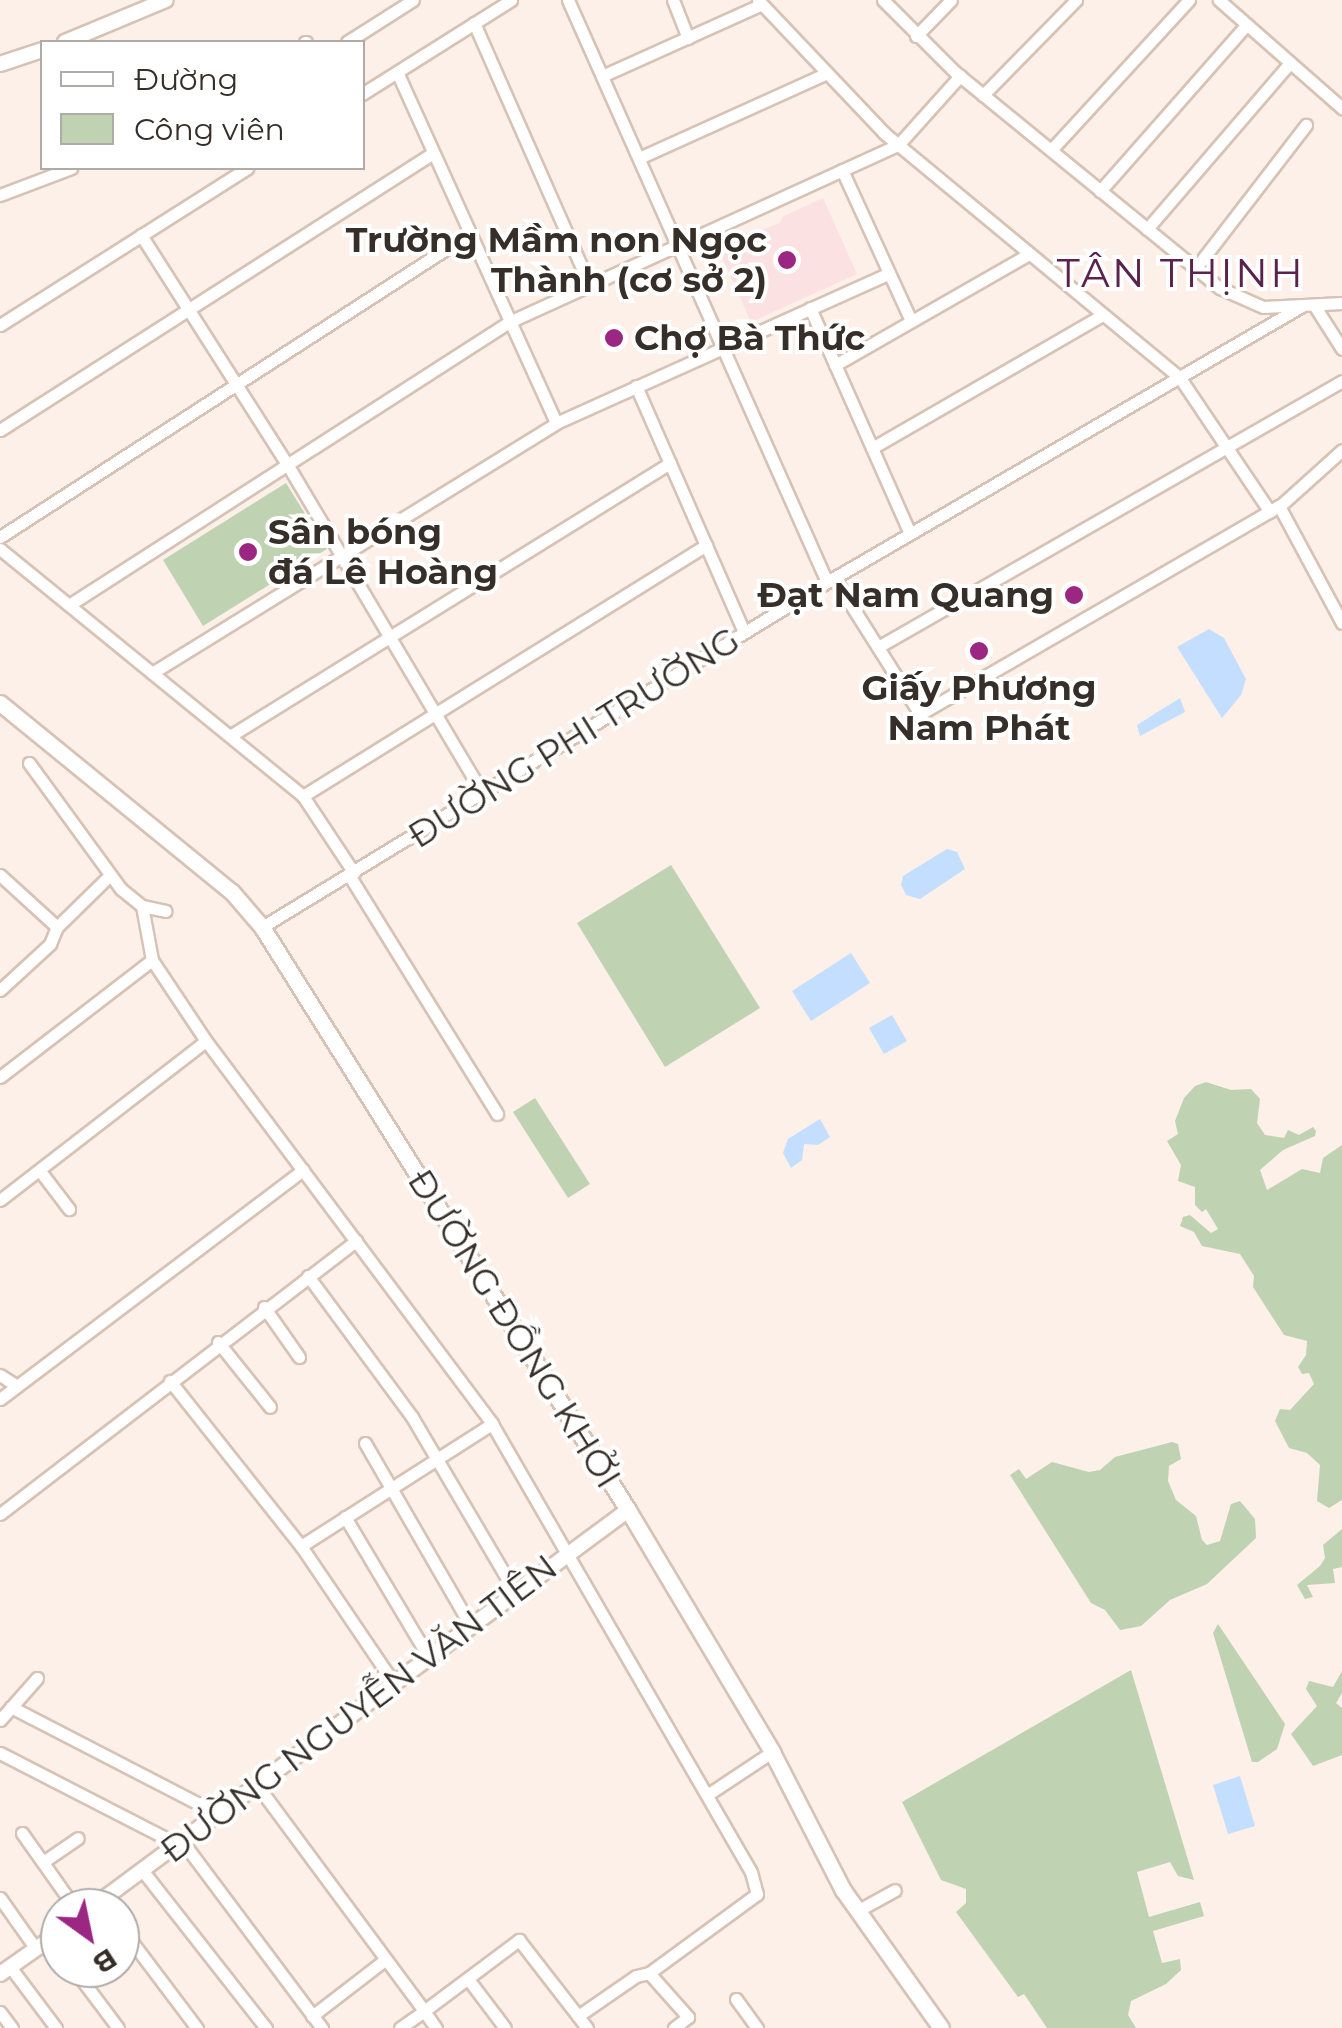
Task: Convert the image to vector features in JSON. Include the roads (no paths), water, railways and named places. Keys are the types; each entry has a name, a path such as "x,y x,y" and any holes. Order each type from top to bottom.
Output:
{"main road":[{"name":"ĐƯỜNG ĐỒNG KHỞI","path":"0,703 232,892 262,927 628,1510 772,1752 830,1868 941,2028"}],"street":[{"path":"70,40 166,0"},
{"path":"350,40 413,0"},
{"path":"365,92 511,0"},
{"path":"568,0 830,580 920,714 1275,509 1342,450"},
{"path":"672,0 688,38"},
{"path":"883,0 960,76 1195,269 1253,304 1300,307 1342,303"},
{"path":"916,36 952,0"},
{"path":"983,94 1076,0"},
{"path":"1050,150 1184,5 1169,0"},
{"path":"1219,0 1342,108"},
{"path":"602,76 760,2 825,74 898,145 1180,378 1226,447 1275,509 1342,623"},
{"path":"474,23 589,284"},
{"path":"1100,191 1247,24"},
{"path":"0,64 40,51"},
{"path":"1146,229 1290,63"},
{"path":"397,72 556,423"},
{"path":"638,158 825,74"},
{"path":"69,605 509,322 898,145 960,76"},
{"path":"1195,269 1306,125"},
{"path":"0,430 433,153"},
{"path":"0,195 65,170"},
{"path":"0,325 244,170"},
{"path":"842,170 912,322"},
{"path":"0,537 470,234"},
{"path":"140,235 287,464 482,792"},
{"path":"835,365 1029,254"},
{"path":"152,673 556,423 890,273"},
{"path":"1314,305 1342,349"},
{"name":"ĐƯỜNG PHI TRƯỜNG","path":"262,927 830,580 1300,307"},
{"path":"810,308 910,534"},
{"path":"872,448 1102,315"},
{"path":"878,648 1342,381"},
{"path":"636,386 744,632"},
{"path":"230,736 670,463"},
{"path":"304,796 706,546"},
{"path":"0,548 304,796 497,1114"},
{"path":"29,763 109,876 142,906 165,911"},
{"path":"0,876 57,927"},
{"path":"0,990 50,944 57,927 109,876"},
{"path":"142,906 152,960 206,1041 492,1424 751,1872 757,1894 649,1973 636,1976 578,2016"},
{"path":"0,1077 152,960"},
{"path":"0,1200 206,1041"},
{"path":"0,1398 303,1170"},
{"path":"40,1171 69,1209"},
{"path":"0,1514 218,1342 356,1241"},
{"path":"308,1276 380,1371 515,1592"},
{"path":"264,1308 299,1357"},
{"path":"218,1342 270,1407"},
{"path":"0,1375 17,1386"},
{"path":"170,1381 301,1546 393,1682"},
{"path":"301,1546 492,1424"},
{"path":"364,1443 470,1625"},
{"name":"ĐƯỜNG NGUYỄN VĂN TIÊN","path":"120,1888 628,1510"},
{"path":"345,1517 428,1656"},
{"path":"0,1720 37,1678"},
{"path":"11,1708 218,1814"},
{"path":"707,1795 772,1752"},
{"path":"0,1753 180,1842 322,2028"},
{"path":"257,1785 436,2028"},
{"path":"22,1833 61,1888"},
{"path":"43,1862 78,1838"},
{"path":"142,1870 266,2028"},
{"path":"857,1910 895,1890"},
{"path":"0,1898 36,1950"},
{"path":"400,2028 519,1940 587,2028"},
{"path":"40,1948 5,1971 56,2028"},
{"path":"140,1952 197,2028"},
{"path":"312,2016 386,1959"},
{"path":"649,1973 696,2028"},
{"path":"468,1979 506,2028"},
{"path":"89,1988 118,2028"},
{"path":"736,1999 757,2028"},
{"path":"0,2012 12,2028"},
{"path":"674,2028 688,2017"}],"water":[{"path":"1209,629 1224,638 1246,679 1241,695 1222,718 1177,647"},
{"path":"1180,698 1185,712 1140,736 1137,725"},
{"path":"947,849 957,852 965,869 920,899 906,895 901,885 903,876"},
{"path":"851,953 870,983 811,1021 792,991"},
{"path":"892,1015 907,1041 884,1054 869,1028"},
{"path":"820,1119 830,1137 818,1145 804,1144 802,1160 791,1168 783,1153 788,1139"},
{"path":"1240,1776 1255,1826 1228,1834 1213,1785"}],"place":[{"name":"Trường Mầm non Ngọc Thành (cơ sở 2)","path":"787,260"},
{"name":"Chợ Bà Thức","path":"614,338"},
{"name":"Sân bóng đá Lê Hoàng","path":"248,552"},
{"name":"Đạt Nam Quang","path":"1074,595"},
{"name":"Giấy Phương Nam Phát","path":"979,651"}],"district":[{"name":"TÂN THỊNH","path":"1181,273"}]}
